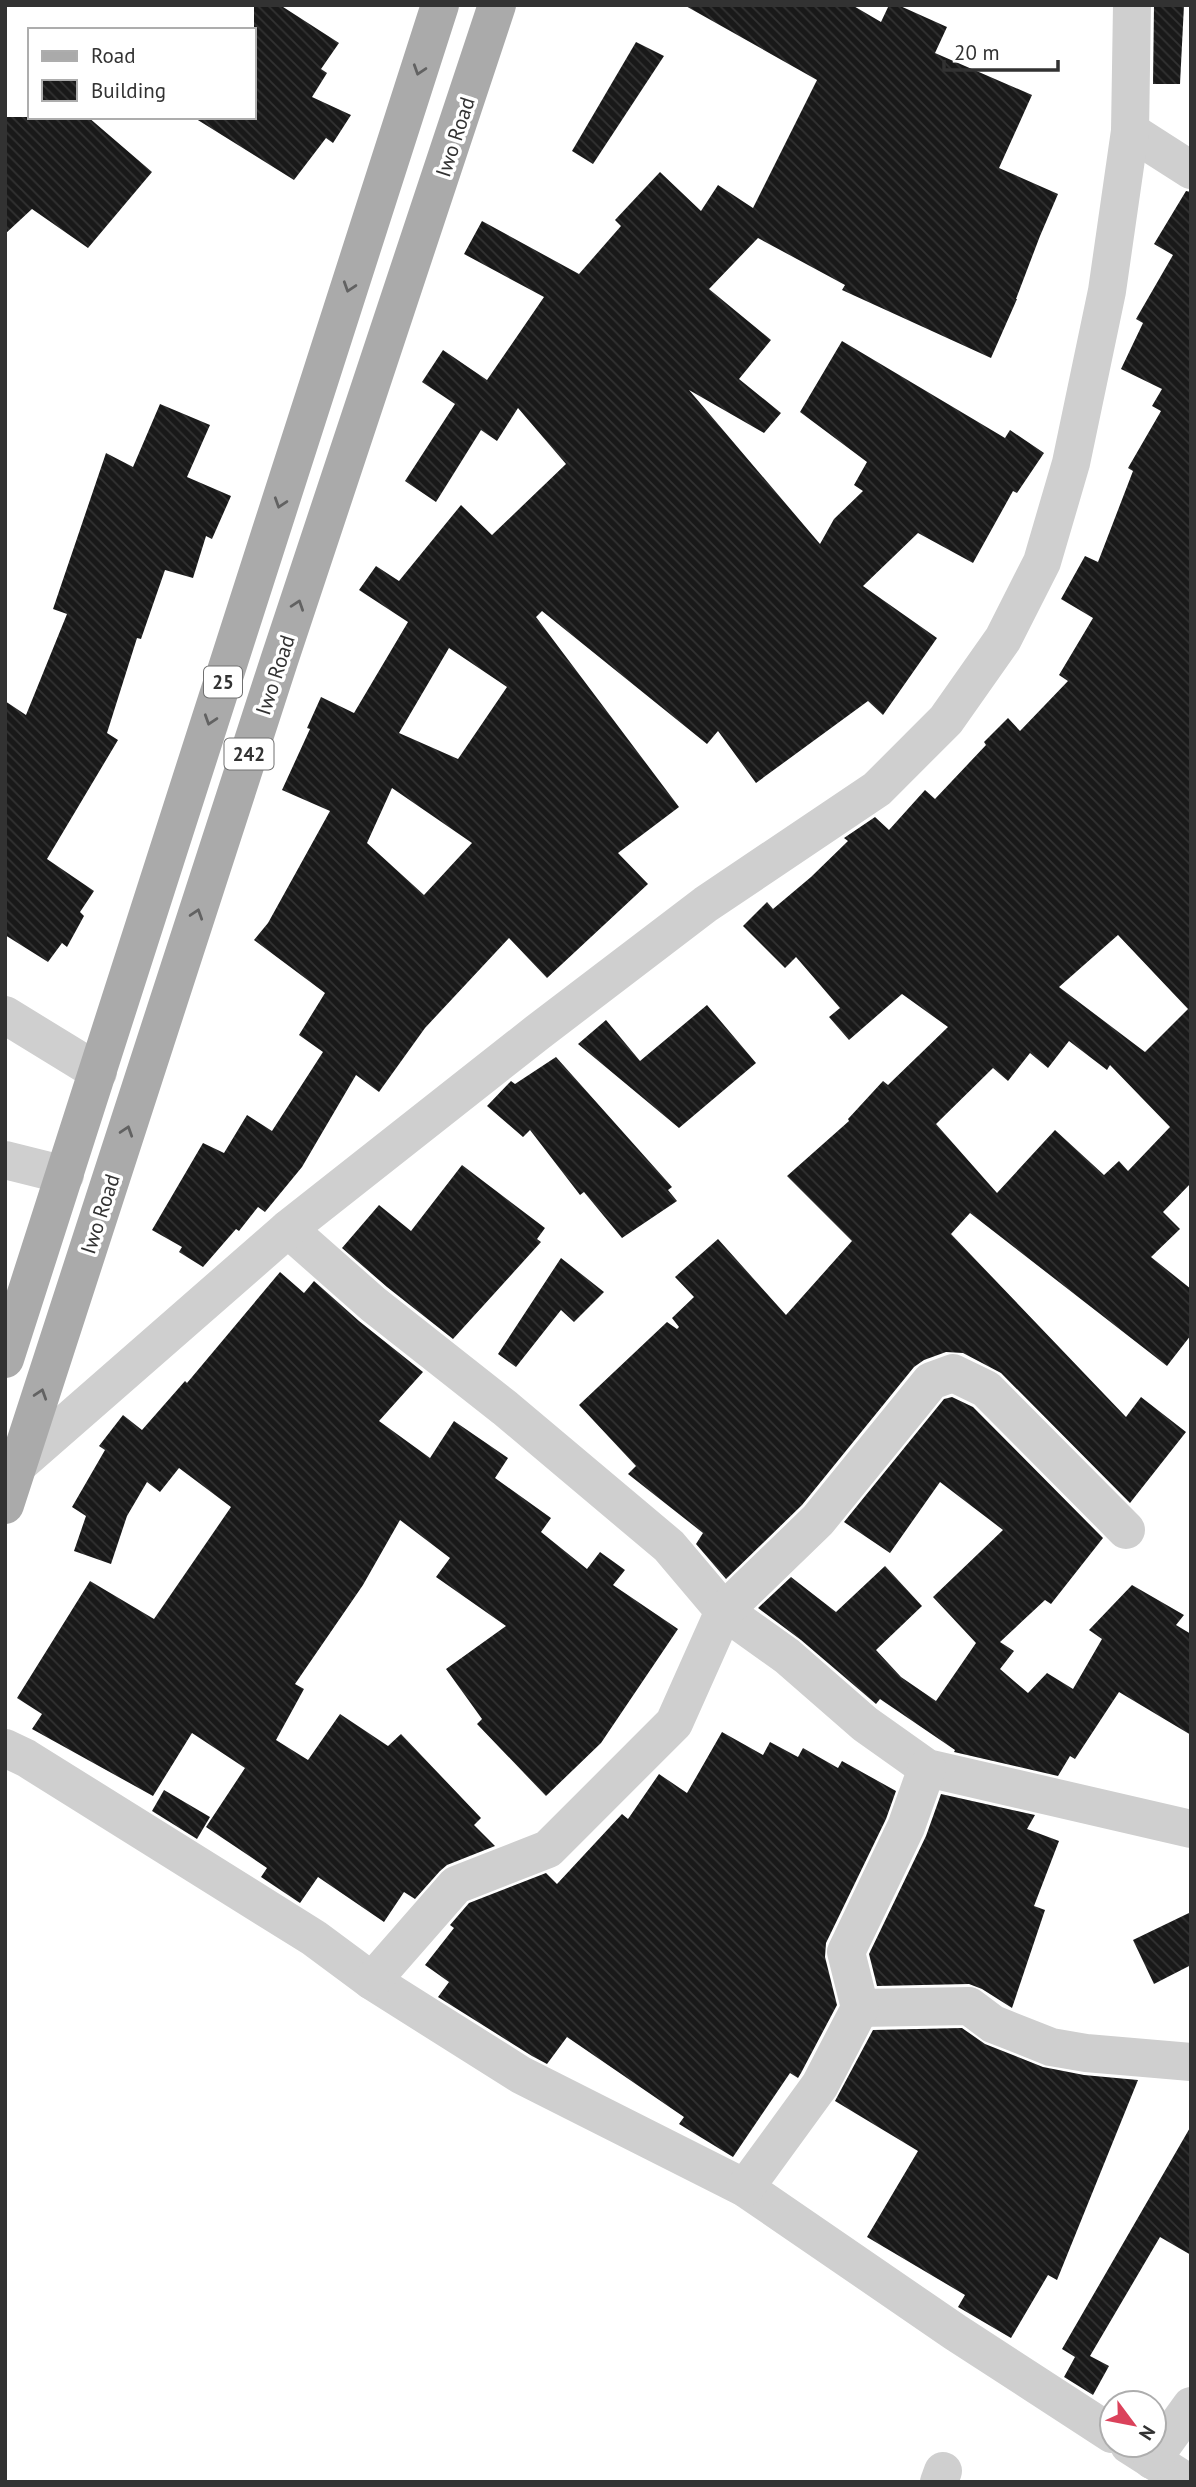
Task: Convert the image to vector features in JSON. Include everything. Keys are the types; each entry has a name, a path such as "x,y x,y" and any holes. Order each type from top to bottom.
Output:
{"main road":[{"name":"25","path":"5,1359 16,1284 65,1175 440,5"},
{"name":"Iwo Road","path":"5,1505 279,661 460,124 497,5"},
{"path":"406,108 460,124"}],"street":[{"path":"18,1465 288,1229 706,904 877,789 946,720 1003,639 1042,562 1074,450 1107,291 1130,131 1132,5"},
{"path":"1130,131 1191,170"},
{"path":"5,1015 98,1072"},
{"path":"5,1160 65,1175"},
{"path":"288,1229 373,1304 505,1408 669,1546 724,1611 787,1656 865,1724 927,1768 1191,1829"},
{"path":"372,1981 456,1885 548,1849 674,1723 724,1611 818,1520 931,1381 953,1373 986,1389 1126,1530"},
{"path":"5,1748 26,1758 303,1931 372,1981 521,2075 745,2188 955,2332 1098,2425"},
{"path":"745,2188 820,2085 860,2008 846,1952 906,1827 927,1768"},
{"path":"860,2008 969,2006 993,2024 1051,2047 1086,2053 1191,2062"},
{"path":"1168,2427 1191,2406"},
{"path":"1151,2459 1187,2482"}],"building":[{"path":"254,5 280,5 339,43 321,69 327,73 312,97 351,115 333,143 326,138 294,180 196,119 256,119"},
{"path":"684,5 852,5 881,22 889,5 898,5 947,27 935,53 1032,95 999,168 1058,194 1017,299 991,358 842,290 845,285 758,238 709,289 771,340 739,379 781,413 764,433 689,390 820,544 834,519 863,491 854,485 867,462 800,412 842,341 1005,438 1010,430 1044,453 1017,493 1013,491 973,563 918,533 863,586 937,638 883,715 868,701 756,783 718,731 707,744 542,611 536,617 679,807 618,853 648,884 547,978 509,938 425,1028 379,1092 356,1075 302,1167 265,1212 258,1207 239,1231 236,1229 203,1267 179,1252 182,1247 152,1230 203,1143 224,1153 247,1115 272,1131 323,1052 299,1035 325,993 254,940 268,923 330,811 282,790 310,729 307,728 321,697 354,713 408,622 359,590 376,566 399,581 461,505 492,535 566,464 518,408 497,441 481,430 436,502 405,481 455,404 422,382 443,350 487,380 544,297 464,254 482,221 579,274 621,226 615,220 660,172 701,211 718,185 753,208 817,80","holes":["449,648 507,687 458,759 399,733","392,788 472,843 424,895 367,843"]},
{"path":"1154,5 1184,5 1180,84 1153,84"},
{"path":"636,42 664,56 593,164 572,151"},
{"path":"5,117 90,119 152,172 88,248 32,209 5,234"},
{"path":"1186,191 1191,192 1191,1183 1163,1212 1180,1229 1151,1257 1191,1289 1191,1335 1167,1366 970,1213 951,1234 1126,1417 1141,1397 1186,1432 1130,1503 1001,1373 963,1353 946,1352 914,1367 802,1505 726,1579 696,1544 703,1533 628,1474 636,1466 579,1405 667,1322 677,1329 679,1327 672,1318 694,1297 675,1277 718,1239 786,1315 852,1241 787,1176 849,1121 883,1081 888,1085 948,1027 902,994 849,1040 829,1017 840,1008 796,957 785,968 743,926 767,902 773,909 848,841 844,838 875,817 889,830 925,790 935,799 1008,718 1020,731 1068,681 1059,675 1093,618 1061,599 1085,556 1098,562 1133,471 1128,468 1161,411 1152,406 1162,389 1121,369 1143,323 1136,319 1173,255 1154,244","holes":["1118,935 1188,1009 1145,1052 1059,987","1069,1041 1107,1070 1110,1065 1170,1127 1128,1171 1119,1161 1104,1175 1055,1130 997,1193 936,1124 993,1068 1008,1081 1030,1053 1048,1068"]},
{"path":"160,404 210,425 187,477 231,496 212,539 206,536 193,578 165,570 141,639 137,638 107,733 118,740 47,859 94,891 80,912 84,916 67,947 62,943 48,962 5,935 5,701 26,715 67,614 53,609 106,453 133,467"},
{"path":"707,1005 756,1063 679,1128 578,1044 606,1020 640,1061"},
{"path":"556,1057 672,1187 668,1190 677,1201 622,1238 584,1192 580,1195 530,1130 523,1137 487,1106 511,1081 515,1084"},
{"path":"462,1165 545,1228 537,1239 541,1242 453,1339 342,1248 379,1205 411,1231"},
{"path":"561,1258 604,1292 574,1322 561,1310 516,1367 498,1354"},
{"path":"280,1272 304,1293 314,1281 423,1372 379,1421 430,1458 454,1421 508,1458 495,1478 551,1518 541,1532 587,1569 600,1552 625,1570 613,1585 678,1629 601,1743 546,1796 477,1724 482,1719 446,1669 506,1626 436,1577 450,1558 400,1520 363,1585 295,1684 304,1689 276,1740 308,1760 340,1714 388,1746 401,1734 481,1818 474,1825 495,1846 447,1865 415,1899 404,1892 384,1922 318,1877 300,1903 261,1877 267,1868 206,1827 245,1768 192,1733 153,1796 32,1729 42,1714 17,1698 90,1581 154,1619 231,1507 179,1468 160,1492 147,1482 127,1516 111,1564 74,1551 86,1516 72,1507 105,1450 99,1446 123,1415 142,1430 185,1381 187,1383"},
{"path":"952,1397 973,1407 1103,1538 1051,1604 1045,1600 1000,1642 1014,1651 1000,1669 1028,1693 1047,1673 1073,1689 1102,1639 1089,1630 1132,1585 1184,1615 1176,1625 1191,1634 1191,1735 1119,1692 1075,1759 1070,1756 1058,1776 954,1752 955,1750 880,1699 876,1704 801,1640 758,1608 791,1577 836,1612 885,1566 922,1606 876,1650 901,1677 936,1701 976,1643 933,1597 1003,1530 940,1482 890,1553 844,1522 944,1399"},
{"path":"722,1732 763,1755 770,1742 798,1757 803,1748 838,1768 842,1761 896,1791 886,1819 826,1943 825,1957 837,2005 798,2078 790,2073 733,2157 679,2124 684,2117 567,2037 547,2064 532,2056 438,1997 449,1982 425,1965 454,1928 450,1925 469,1903 546,1873 557,1884 622,1814 628,1819 659,1774 687,1793"},
{"path":"164,1790 210,1817 197,1839 152,1811"},
{"path":"941,1794 1035,1815 1027,1829 1059,1841 1034,1906 1045,1910 1012,2008 969,1984 877,1986 869,1954 926,1836"},
{"path":"1191,1912 1191,1965 1154,1984 1133,1940"},
{"path":"962,2028 985,2044 1043,2067 1084,2075 1138,2080 1057,2280 1048,2275 1011,2338 958,2307 965,2295 867,2237 918,2151 835,2101 873,2030"},
{"path":"1191,2126 1191,2255 1160,2237 1090,2356 1109,2366 1093,2395 1064,2377 1075,2357 1062,2349"}]}
